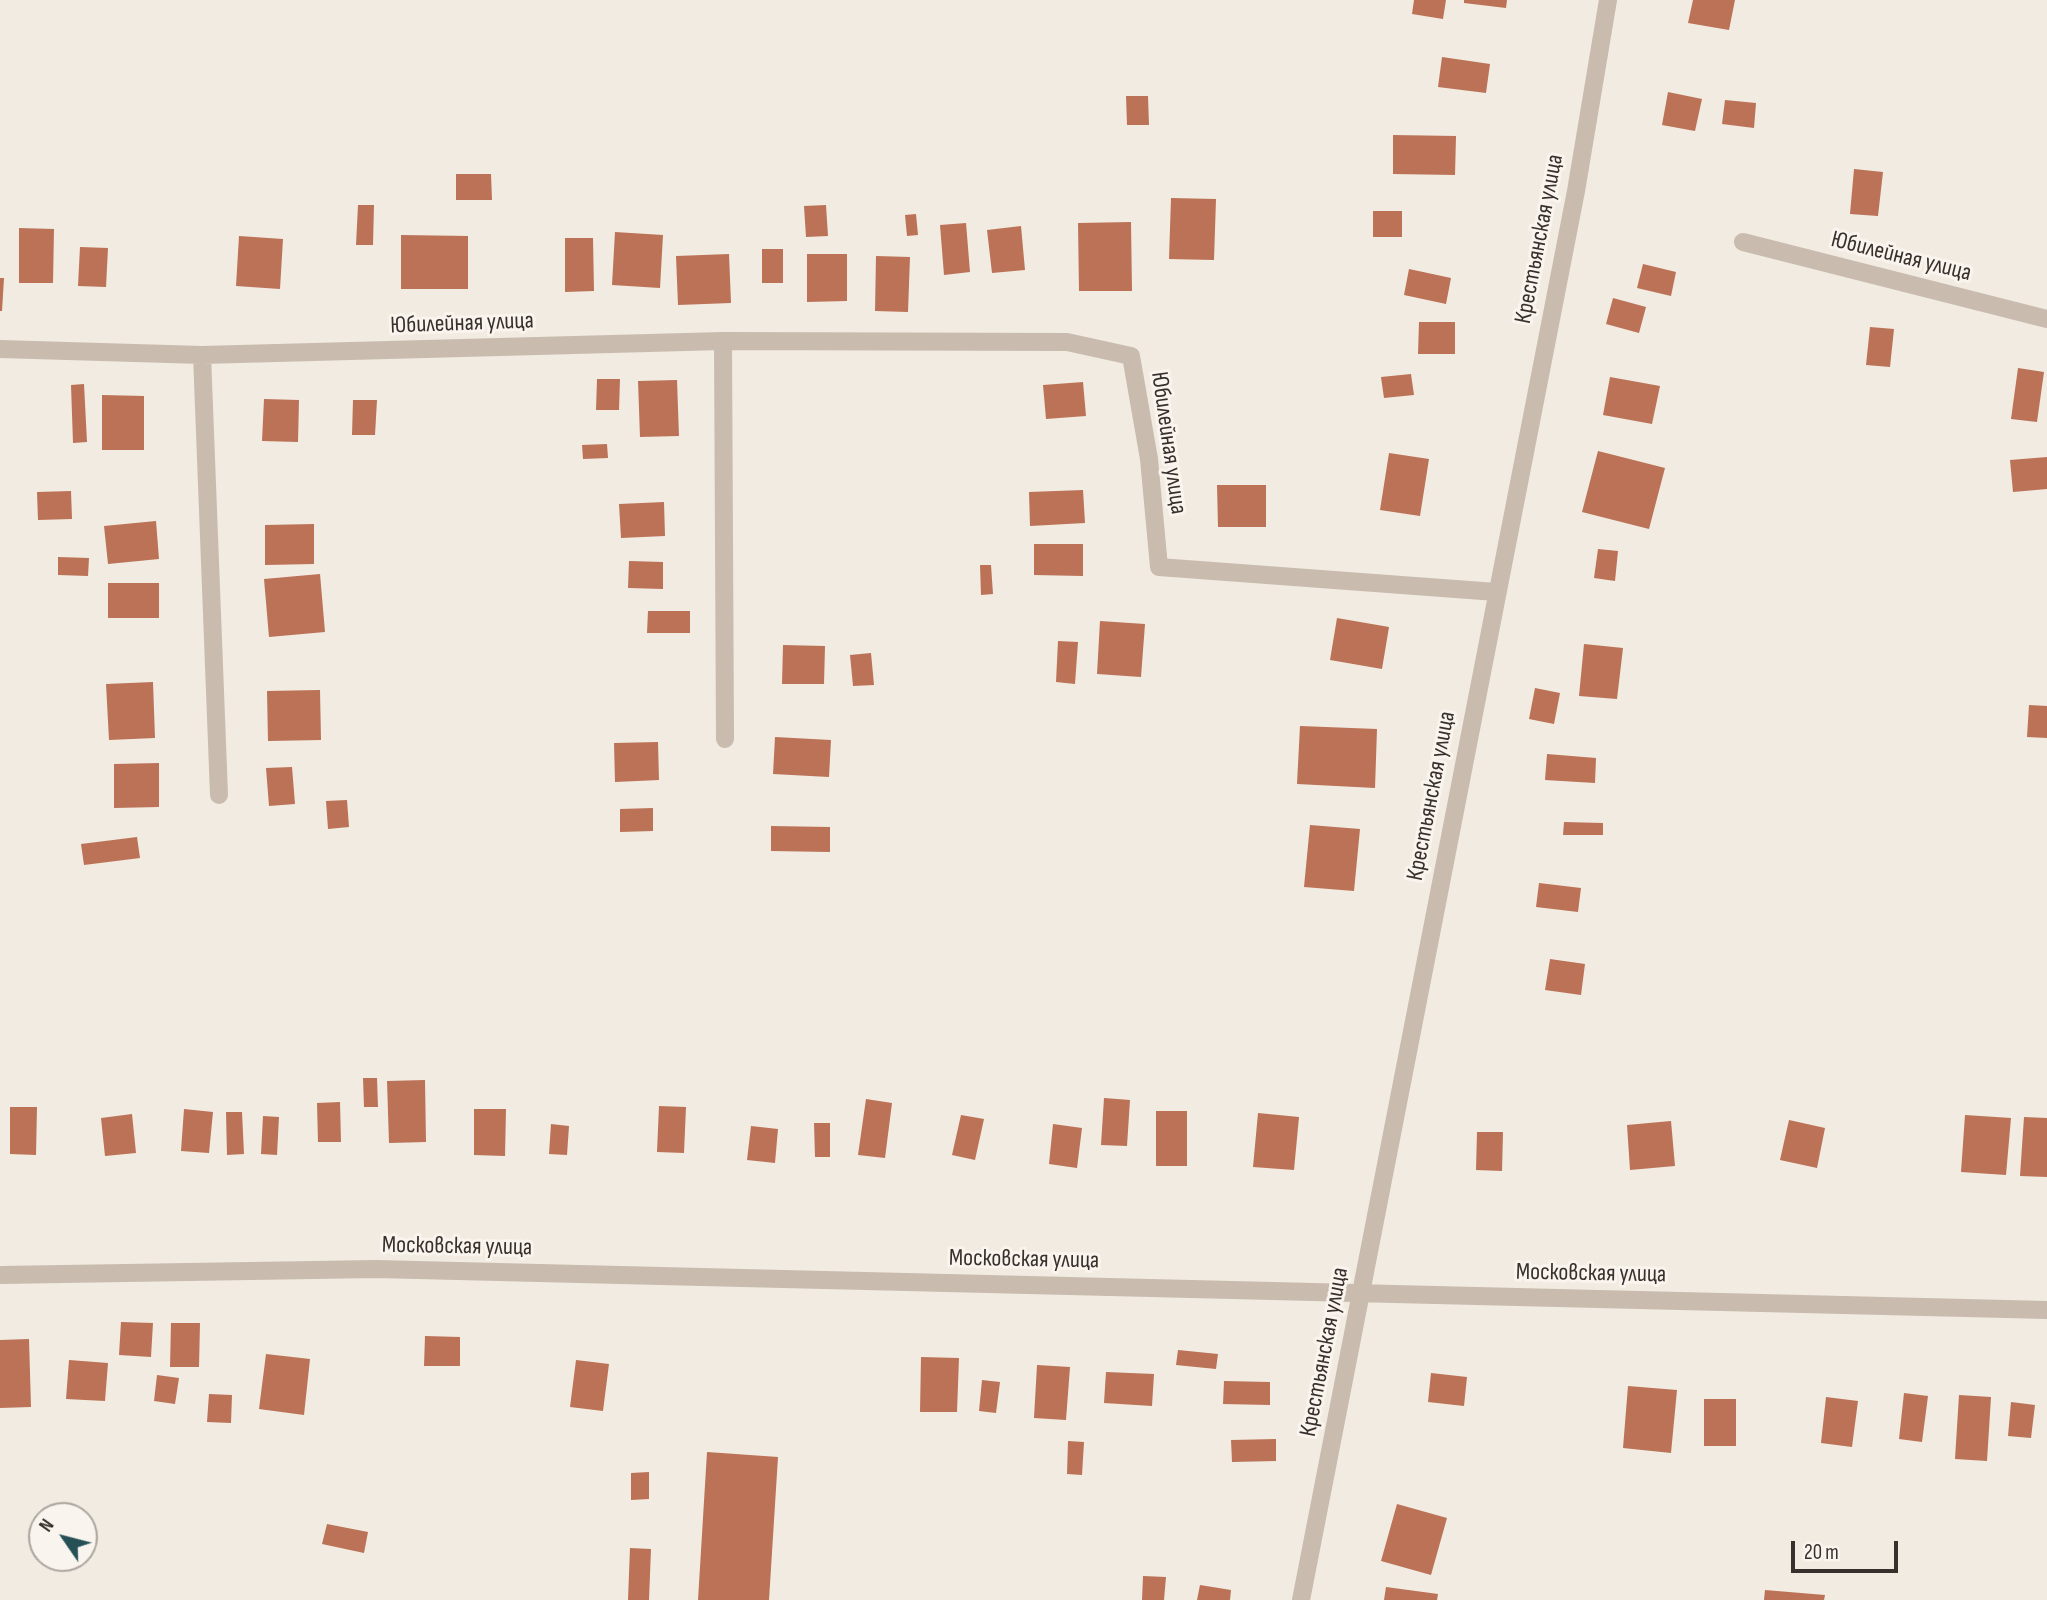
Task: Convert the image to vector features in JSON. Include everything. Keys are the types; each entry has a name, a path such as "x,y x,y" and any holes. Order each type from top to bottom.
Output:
{"street":[{"name":"Крестьянская улица","path":"1301,1600 1576,191 1608,0"},
{"name":"Юбилейная улица","path":"1743,242 2047,319"},
{"name":"Юбилейная улица","path":"0,349 202,355 723,341 1067,342 1130,356 1149,459 1159,567 1496,592"},
{"path":"723,341 725,739"},
{"path":"202,355 219,795"},
{"name":"Московская улица","path":"0,1275 376,1269 2047,1310"}],"building":[{"path":"1414,0 1446,0 1443,19 1412,14"},
{"path":"1464,0 1507,0 1506,8 1464,3"},
{"path":"1693,0 1735,0 1729,30 1688,23"},
{"path":"1442,57 1490,64 1486,93 1438,87"},
{"path":"1668,92 1702,99 1695,131 1662,125"},
{"path":"1126,96 1148,96 1149,125 1127,125"},
{"path":"1725,100 1756,103 1754,128 1722,124"},
{"path":"1393,135 1456,136 1455,175 1393,174"},
{"path":"1854,169 1883,172 1878,216 1850,214"},
{"path":"456,174 491,174 492,200 456,200"},
{"path":"1171,198 1216,199 1214,260 1169,259"},
{"path":"358,205 374,205 373,245 356,245"},
{"path":"826,205 828,236 806,237 804,206"},
{"path":"1373,211 1402,211 1402,237 1373,237"},
{"path":"916,214 918,235 907,236 905,215"},
{"path":"1131,222 1132,291 1079,291 1078,223"},
{"path":"966,223 970,272 944,275 940,225"},
{"path":"1021,226 1025,270 992,273 987,230"},
{"path":"19,228 54,229 53,283 19,283"},
{"path":"615,232 663,235 660,288 612,285"},
{"path":"401,235 468,236 468,289 401,289"},
{"path":"239,236 283,239 280,289 236,286"},
{"path":"565,238 593,238 594,291 565,292"},
{"path":"80,247 108,248 106,287 78,286"},
{"path":"762,249 783,249 783,283 762,283"},
{"path":"729,254 731,303 678,305 676,256"},
{"path":"807,254 847,254 847,301 807,302"},
{"path":"876,256 910,257 908,312 875,311"},
{"path":"1643,264 1676,272 1671,296 1637,288"},
{"path":"1409,269 1451,278 1446,304 1404,295"},
{"path":"0,278 4,278 2,311 0,311"},
{"path":"1613,298 1646,307 1639,333 1606,324"},
{"path":"1419,322 1455,322 1455,354 1418,354"},
{"path":"1870,327 1894,329 1890,367 1866,365"},
{"path":"2018,368 2044,372 2037,422 2011,419"},
{"path":"1411,374 1414,395 1384,398 1381,377"},
{"path":"1610,377 1660,386 1652,424 1603,415"},
{"path":"597,379 620,379 619,410 596,410"},
{"path":"677,380 679,436 640,437 638,381"},
{"path":"1083,382 1086,416 1046,419 1043,385"},
{"path":"84,384 87,442 73,443 71,385"},
{"path":"102,395 144,396 144,450 102,450"},
{"path":"264,399 299,400 298,442 262,441"},
{"path":"353,400 377,400 375,435 352,435"},
{"path":"607,444 608,458 583,459 582,445"},
{"path":"1598,451 1665,468 1649,529 1582,512"},
{"path":"1389,453 1429,459 1420,516 1380,510"},
{"path":"2047,457 2047,489 2013,492 2010,460"},
{"path":"1217,485 1266,485 1266,527 1218,527"},
{"path":"1083,490 1085,523 1030,526 1029,492"},
{"path":"71,491 72,519 38,520 37,492"},
{"path":"664,502 665,536 621,538 619,504"},
{"path":"156,521 159,559 108,564 104,526"},
{"path":"314,524 314,564 265,565 265,525"},
{"path":"1034,544 1083,544 1083,576 1034,575"},
{"path":"1598,549 1618,551 1615,581 1594,578"},
{"path":"58,557 89,558 88,576 58,575"},
{"path":"629,561 663,562 663,589 628,588"},
{"path":"980,565 991,565 993,594 981,595"},
{"path":"320,574 325,632 269,637 264,579"},
{"path":"108,583 159,583 159,618 108,618"},
{"path":"648,611 690,611 690,633 647,633"},
{"path":"1337,618 1389,627 1382,669 1330,660"},
{"path":"1100,621 1145,624 1141,677 1097,674"},
{"path":"1058,641 1078,642 1075,684 1056,682"},
{"path":"1584,644 1623,648 1617,699 1579,696"},
{"path":"783,645 825,646 824,684 782,684"},
{"path":"871,653 874,685 853,686 850,655"},
{"path":"153,682 155,738 109,740 106,684"},
{"path":"1535,688 1560,693 1554,724 1529,719"},
{"path":"320,690 321,740 268,741 267,691"},
{"path":"2029,705 2047,706 2047,738 2027,737"},
{"path":"1300,726 1377,729 1375,788 1297,784"},
{"path":"775,737 831,740 829,777 773,774"},
{"path":"658,742 659,780 615,782 614,743"},
{"path":"1547,754 1596,758 1595,783 1545,780"},
{"path":"159,763 159,807 114,808 114,764"},
{"path":"292,767 295,804 269,806 266,768"},
{"path":"347,800 349,827 328,829 326,801"},
{"path":"653,808 653,831 620,832 620,809"},
{"path":"1564,822 1603,823 1603,835 1563,835"},
{"path":"1310,825 1360,829 1354,891 1304,887"},
{"path":"771,826 830,827 830,852 771,851"},
{"path":"137,837 140,858 84,865 81,844"},
{"path":"1539,883 1581,888 1578,912 1536,907"},
{"path":"1550,959 1585,964 1581,995 1545,990"},
{"path":"363,1078 377,1078 378,1107 364,1107"},
{"path":"425,1080 426,1142 389,1143 387,1081"},
{"path":"1104,1098 1130,1100 1127,1146 1101,1145"},
{"path":"866,1099 892,1103 885,1158 858,1155"},
{"path":"340,1102 341,1142 318,1142 317,1103"},
{"path":"659,1106 686,1107 684,1153 657,1152"},
{"path":"10,1107 37,1107 36,1155 10,1154"},
{"path":"184,1109 213,1112 209,1153 181,1151"},
{"path":"474,1109 506,1109 505,1156 474,1155"},
{"path":"1156,1111 1187,1111 1187,1166 1156,1166"},
{"path":"226,1112 242,1112 244,1154 227,1155"},
{"path":"1258,1113 1299,1117 1294,1170 1253,1167"},
{"path":"132,1114 136,1153 105,1156 101,1118"},
{"path":"961,1115 984,1119 975,1160 952,1155"},
{"path":"1965,1115 2011,1118 2006,1175 1961,1172"},
{"path":"263,1116 279,1117 277,1155 261,1154"},
{"path":"2024,1117 2047,1118 2047,1177 2020,1176"},
{"path":"1789,1120 1825,1128 1817,1168 1780,1160"},
{"path":"1671,1121 1675,1166 1630,1170 1627,1125"},
{"path":"814,1123 830,1123 830,1157 815,1157"},
{"path":"551,1124 569,1126 567,1155 549,1154"},
{"path":"1053,1124 1082,1128 1077,1168 1049,1164"},
{"path":"751,1126 778,1129 775,1163 747,1160"},
{"path":"1477,1132 1503,1132 1502,1171 1476,1170"},
{"path":"121,1322 153,1323 151,1357 119,1355"},
{"path":"171,1323 200,1323 199,1367 170,1367"},
{"path":"425,1336 460,1337 460,1366 424,1366"},
{"path":"29,1339 31,1407 0,1408 0,1340"},
{"path":"1178,1350 1218,1354 1216,1369 1176,1365"},
{"path":"266,1354 310,1359 304,1415 259,1409"},
{"path":"921,1357 959,1358 957,1412 920,1412"},
{"path":"69,1360 108,1363 105,1401 66,1399"},
{"path":"576,1360 609,1364 603,1411 570,1407"},
{"path":"1037,1365 1070,1367 1066,1420 1034,1418"},
{"path":"1106,1372 1154,1374 1152,1406 1104,1403"},
{"path":"1431,1373 1467,1377 1464,1406 1428,1402"},
{"path":"157,1375 179,1378 175,1404 154,1401"},
{"path":"982,1380 1000,1382 996,1413 979,1411"},
{"path":"1224,1381 1270,1382 1270,1405 1223,1404"},
{"path":"1628,1386 1677,1390 1671,1453 1623,1448"},
{"path":"1904,1393 1928,1396 1922,1442 1899,1439"},
{"path":"209,1394 232,1395 231,1423 207,1422"},
{"path":"1959,1395 1991,1397 1987,1461 1955,1459"},
{"path":"1826,1397 1858,1401 1852,1447 1821,1443"},
{"path":"1704,1399 1736,1399 1736,1446 1704,1446"},
{"path":"2011,1402 2035,1405 2031,1438 2008,1436"},
{"path":"1276,1439 1276,1461 1232,1462 1231,1440"},
{"path":"1068,1441 1084,1442 1082,1475 1067,1474"},
{"path":"707,1452 778,1457 769,1600 698,1600"},
{"path":"649,1472 649,1499 631,1500 631,1473"},
{"path":"1397,1504 1447,1518 1431,1575 1381,1561"},
{"path":"327,1524 368,1532 364,1553 322,1544"},
{"path":"630,1548 651,1549 649,1600 628,1600"},
{"path":"1143,1576 1166,1577 1164,1600 1142,1600"},
{"path":"1200,1585 1231,1590 1230,1600 1197,1600"},
{"path":"1386,1587 1438,1594 1437,1600 1384,1600"},
{"path":"1765,1590 1825,1595 1824,1600 1764,1600"}]}
